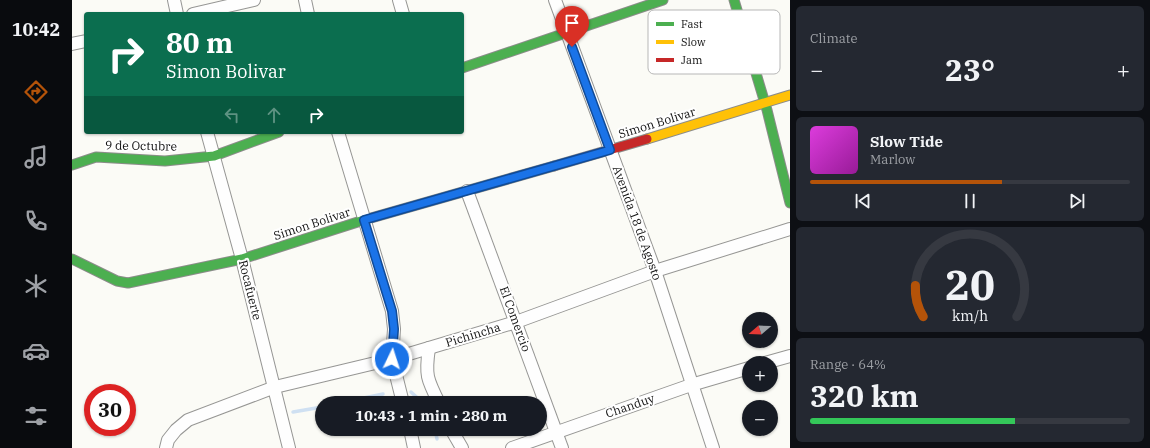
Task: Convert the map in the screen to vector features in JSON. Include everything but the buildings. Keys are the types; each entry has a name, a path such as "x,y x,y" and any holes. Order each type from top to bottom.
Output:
{"street":[{"path":"174,0 177,12"},
{"path":"202,12 254,0"},
{"path":"305,0 308,12"},
{"path":"399,0 402,12"},
{"name":"Avenida 18 de Agosto","path":"555,0 654,271 713,448"},
{"path":"464,67 663,0"},
{"path":"734,0 737,10"},
{"path":"72,44 84,41"},
{"path":"756,74 790,203"},
{"name":"Simon Bolivar","path":"72,259 117,281 128,283 242,260 364,220 610,150 790,95"},
{"name":"Rocafuerte","path":"208,134 242,260 289,448"},
{"name":"9 de Octubre","path":"72,165 96,157 165,161 214,156 274,134"},
{"path":"339,134 392,311 394,329 392,359 401,396"},
{"name":"El Comercio","path":"467,191 562,448"},
{"name":"Pichincha","path":"166,448 168,440 176,430 188,420 274,387 392,359 516,322 654,271 790,229"},
{"path":"429,348 426,369 427,379 435,396"},
{"path":"778,359 790,356"},
{"name":"Chanduy","path":"512,448 691,385 742,370"},
{"path":"411,436 414,448"},
{"path":"455,436 462,448"}],"waterway":[{"path":"411,392 415,396"},
{"path":"373,396 383,394"},
{"path":"293,412 315,408"}],"traffic: fast":[{"path":"464,67 663,0"},
{"path":"734,0 737,10"},
{"path":"756,74 767,110 790,203"},
{"path":"72,165 96,157 165,161 214,156 274,134"},
{"path":"72,259 117,281 128,283 242,259 364,220 554,166"}],"traffic: slow":[{"path":"647,139 790,95"}],"traffic: jam":[{"path":"554,166 647,139"}],"route":[{"path":"392,359 394,329 392,311 364,220 610,150 572,47"}]}
